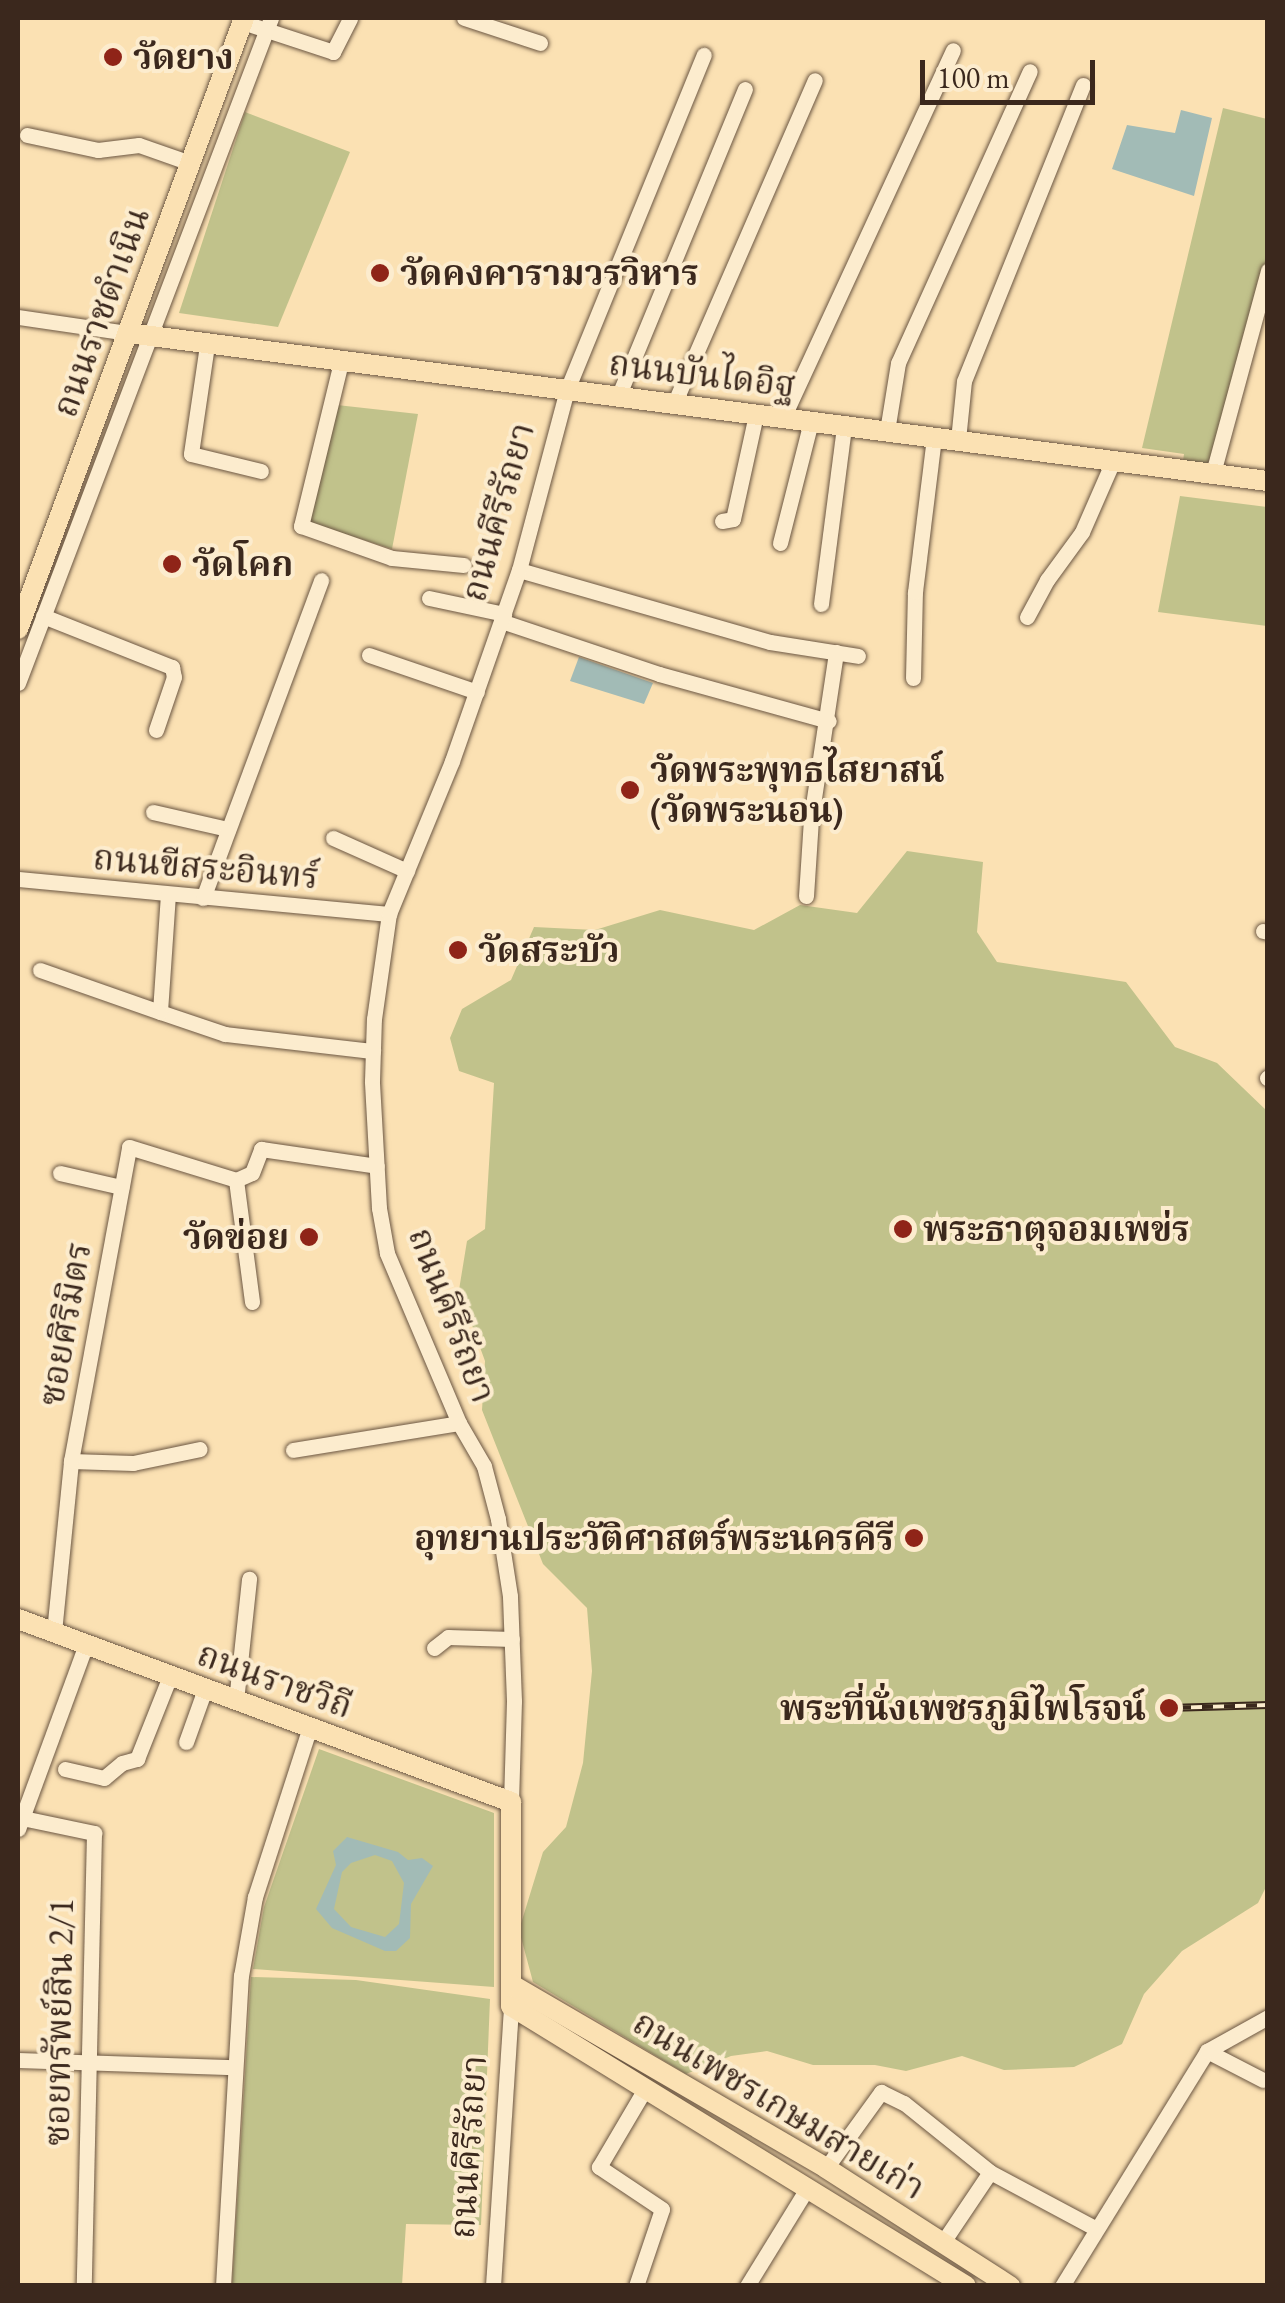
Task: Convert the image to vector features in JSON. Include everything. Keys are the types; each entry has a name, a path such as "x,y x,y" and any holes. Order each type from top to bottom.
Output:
{"main road":[{"name":"ถนนราชดำเนิน","path":"18,628 138,335 191,162 243,20"},
{"name":"ถนนบันไดอิฐ","path":"138,335 1268,480"},
{"name":"ถนนราชวิถี","path":"18,1619 510,1802"},
{"name":"ถนนคีรีรัถยา","path":"510,1802 512,1996"},
{"name":"ถนนเพชรเกษมสายเก่า","path":"512,1996 645,2089 808,2187 956,2283"},
{"name":"ถนนเพชรเกษมสายเก่า","path":"512,1996 826,2168 1010,2286"}],"street":[{"path":"243,20 269,24 333,52 350,18"},
{"path":"464,18 540,44"},
{"path":"18,683 138,335 214,169 269,24"},
{"path":"782,418 953,50"},
{"name":"ถนนคีรีรัถยา","path":"510,1802 512,1639 498,1519 484,1466 459,1423 387,1253 377,1166 373,1050 389,914 503,618 567,390 704,55"},
{"path":"888,431 898,362 1030,71"},
{"path":"674,404 815,80"},
{"path":"958,440 964,381 1083,85"},
{"path":"618,397 745,89"},
{"path":"26,136 98,150 139,144 214,169"},
{"path":"1213,474 1268,270"},
{"path":"18,317 138,335"},
{"path":"207,344 192,454 261,471"},
{"path":"341,362 301,526 392,558 464,565"},
{"path":"722,522 732,519 756,414"},
{"path":"780,543 811,422"},
{"path":"821,604 844,426"},
{"path":"913,678 915,592 934,437"},
{"path":"1027,617 1047,580 1082,532 1114,461"},
{"path":"519,570 770,642 858,656"},
{"path":"203,898 321,580"},
{"path":"429,598 503,618 658,674 829,721"},
{"path":"43,616 172,667 174,676 156,730"},
{"path":"806,896 811,818 829,721 836,652"},
{"path":"369,655 476,692"},
{"path":"153,812 228,829"},
{"path":"333,838 407,871"},
{"name":"ถนนขีสระอินทร์","path":"18,879 389,914"},
{"path":"160,1012 168,894"},
{"path":"40,970 225,1034 373,1050"},
{"name":"ซอยศิริมิตร","path":"54,1632 70,1462 128,1147 236,1180"},
{"path":"252,1302 236,1180 252,1173 261,1149 377,1166"},
{"path":"60,1173 121,1187"},
{"path":"293,1450 459,1423"},
{"path":"70,1462 133,1463 200,1449"},
{"path":"236,1701 249,1578"},
{"path":"434,1648 448,1636 512,1639"},
{"path":"20,1823 86,1644"},
{"path":"65,1769 104,1778 122,1763 138,1760 170,1676"},
{"path":"186,1742 205,1690"},
{"path":"224,2286 241,1976 255,1897 310,1728"},
{"name":"ซอยทรัพย์สิน 2/1","path":"20,1823 94,1834 84,2286"},
{"name":"ถนนคีรีรัถยา","path":"492,2286 512,1996"},
{"path":"1062,2286 1207,2051 1268,2017"},
{"path":"1207,2051 1263,2080"},
{"path":"18,2060 234,2067"},
{"path":"636,2286 662,2208 600,2167 645,2089"},
{"path":"826,2168 882,2092 904,2103 990,2172 1096,2228"},
{"path":"943,2242 990,2172"},
{"path":"747,2286 808,2187"}],"green space":[{"path":"1223,108 1267,119 1267,259 1212,467 1183,461 1184,454 1142,448"},
{"path":"245,112 350,152 278,327 179,313"},
{"path":"337,405 418,414 392,549 308,522"},
{"path":"1180,496 1267,507 1267,626 1158,612"},
{"path":"907,851 983,862 977,932 997,962 1126,982 1175,1047 1217,1063 1267,1111 1267,1885 1258,1903 1182,1951 1144,1994 1122,2044 1074,2067 1004,2070 962,2056 906,2071 875,2065 813,2065 767,2051 731,2056 686,2074 533,1982 519,1930 543,1852 566,1827 583,1763 592,1671 587,1608 543,1564 482,1410 485,1361 459,1290 467,1241 485,1229 494,1083 459,1071 450,1038 462,1009 511,980 534,927 595,930 660,910 754,930 800,905 857,913"},
{"path":"319,1749 494,1813 494,1987 253,1969 264,1907"},
{"path":"251,1977 356,1980 490,1999 481,2225 406,2224 402,2285 232,2285"}],"water":[{"path":"1181,110 1212,118 1194,196 1112,169 1127,125 1175,133"},
{"path":"579,657 653,683 644,704 570,681"},
{"path":"347,1837 398,1852 408,1860 422,1858 433,1866 411,1904 410,1938 396,1951 385,1951 332,1928 316,1909 336,1865 333,1851","holes":["375,1855 392,1861 404,1883 399,1924 385,1937 351,1927 334,1909 342,1872 351,1863"]}],"railway":[{"path":"1169,1708 1268,1705"}],"place":[{"name":"วัดยาง","path":"113,57"},
{"name":"วัดคงคารามวรวิหาร","path":"380,273"},
{"name":"วัดโคก","path":"172,564"},
{"name":"วัดพระพุทธไสยาสน์ (วัดพระนอน)","path":"630,790"},
{"name":"วัดสระบัว","path":"458,950"},
{"name":"พระธาตุจอมเพข่ร","path":"903,1229"},
{"name":"วัดข่อย","path":"309,1237"},
{"name":"อุทยานประวัติศาสตร์พระนครคีรี","path":"914,1538"},
{"name":"พระที่นั่งเพชรภูมิไพโรจน์","path":"1169,1708"}]}
